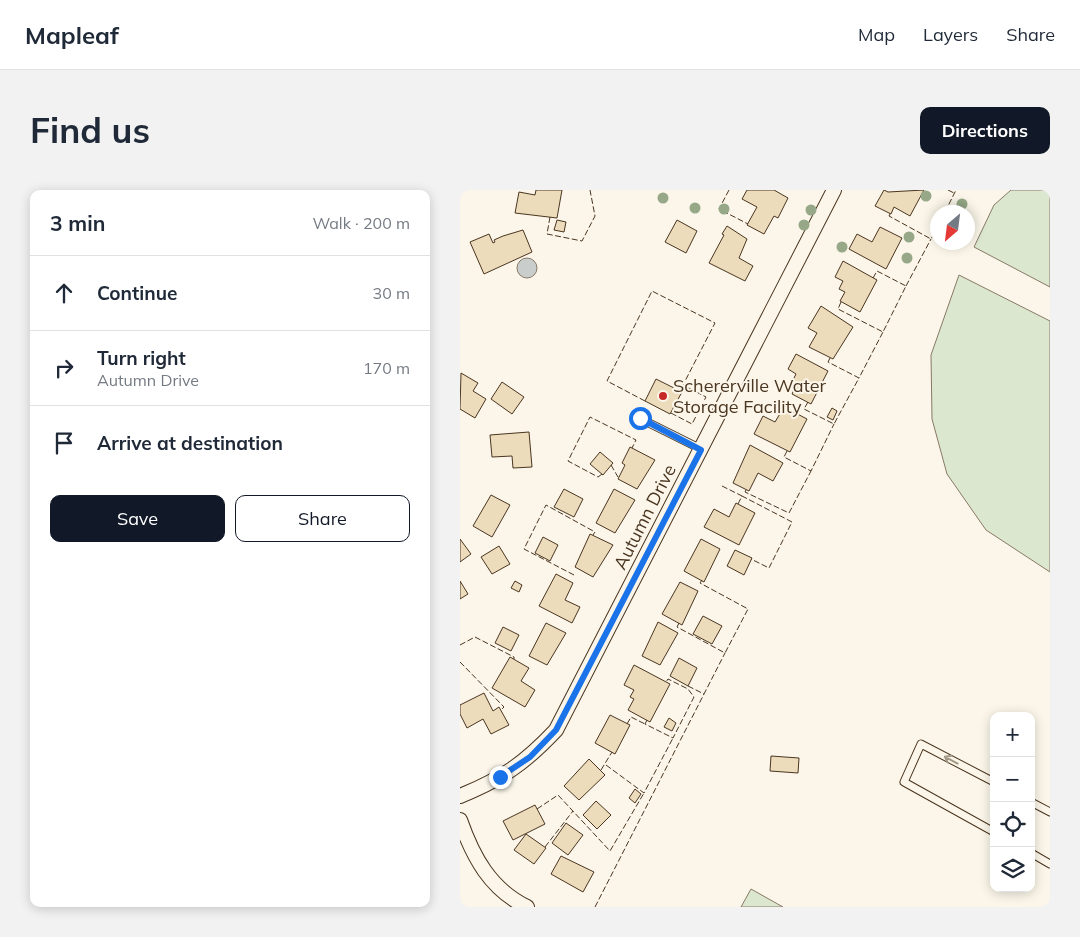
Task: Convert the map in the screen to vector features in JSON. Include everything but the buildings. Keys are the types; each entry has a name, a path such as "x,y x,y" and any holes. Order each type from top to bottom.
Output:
{"street":[{"name":"Autumn Drive","path":"460,796 508,773 530,757 556,730 834,190"},
{"path":"460,820 469,848 486,874 507,895 527,907"}],"lane":[{"path":"640,418 701,450"},
{"path":"990,780 921,744 904,782 990,830"},
{"path":"1035,804 1050,812"},
{"path":"1035,856 1050,864"}],"green space":[{"path":"1011,190 1050,190 1050,287 975,248 994,205"},
{"path":"959,275 1050,321 1050,572 986,530 947,474 932,419 931,355"},
{"path":"751,889 783,907 741,907"}],"shaded area":[{"path":"523,258 531,258 537,264 537,272 531,278 523,278 517,272 517,264"}],"fence":[{"path":"550,217 547,234 582,241 595,216 590,190"},
{"path":"729,190 719,209 748,224"},
{"path":"948,190 954,193"},
{"path":"948,205 956,190"},
{"path":"890,214 889,216 930,238"},
{"path":"906,286 930,241"},
{"path":"841,302 838,309 883,332 906,286 877,271 873,278"},
{"path":"645,401 607,381 652,291 715,323 683,385"},
{"path":"830,358 828,362 859,378 883,332"},
{"path":"808,402 804,409 834,424 859,378"},
{"path":"671,413 692,424 706,397 683,385 680,391"},
{"path":"602,474 598,477 568,461 590,417 636,440 632,448"},
{"path":"787,451 784,457 811,471 834,424"},
{"path":"611,465 618,477"},
{"path":"746,490 745,492 789,513 811,471"},
{"path":"722,486 742,496"},
{"path":"738,504 742,496 792,522 769,568 751,559"},
{"path":"574,575 524,549 546,505 595,532 593,535"},
{"path":"679,623 677,627 725,653 748,609 700,583 702,580"},
{"path":"460,645 475,637 514,657 514,659"},
{"path":"688,686 704,694 725,653"},
{"path":"460,662 504,707 501,710"},
{"path":"647,720 645,724 673,738 694,697 688,689 668,679 666,682"},
{"path":"595,907 704,694"},
{"path":"627,724 631,717 645,724"},
{"path":"606,765 644,793 673,738"},
{"path":"601,770 612,752"},
{"path":"537,809 558,795 610,851 644,793"},
{"path":"545,847 573,811"}],"place":[{"name":"Schererville Water Storage Facility","path":"663,396"}],"route":[{"path":"500,777 530,757 556,730 701,450 640,418"}]}
